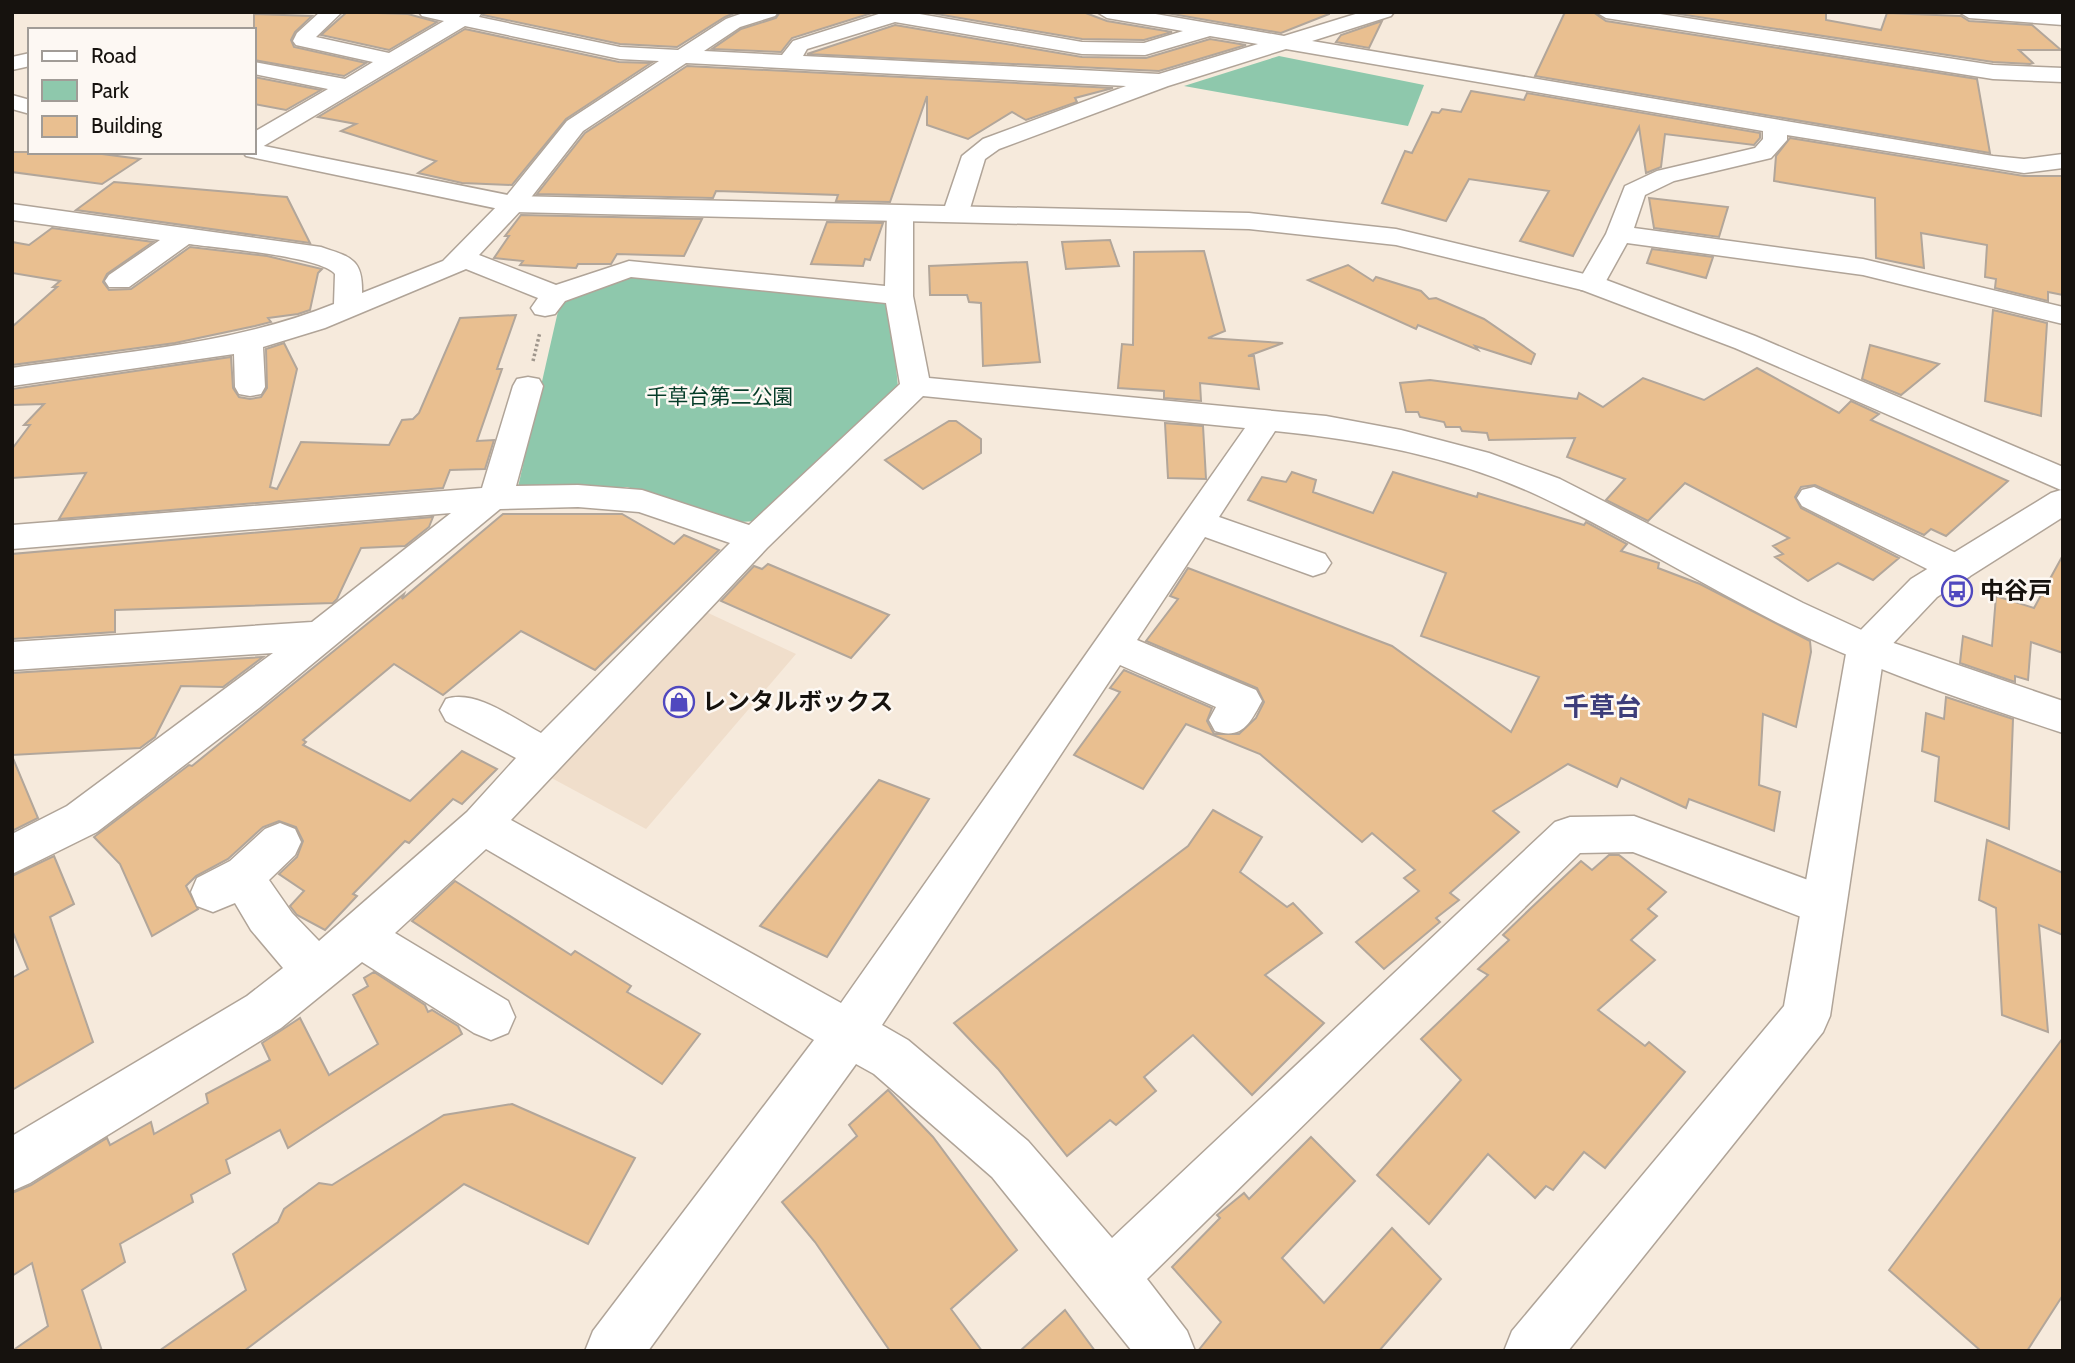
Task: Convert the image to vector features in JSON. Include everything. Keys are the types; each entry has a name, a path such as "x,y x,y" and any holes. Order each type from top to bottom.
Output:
{"street":[{"path":"332,12 304,37 303,41 392,60"},
{"path":"429,12 468,15 620,53 1160,82"},
{"path":"12,377 248,342 453,267 513,204 575,126 733,23 768,12"},
{"path":"1107,12 1775,128 1993,163 2024,166 2063,160"},
{"path":"955,215 974,156 991,144 1160,82 1384,12"},
{"path":"1606,12 1993,72 2063,75"},
{"path":"1969,12 2063,19"},
{"path":"1988,13 2012,37"},
{"path":"256,141 468,15"},
{"path":"788,62 800,45 894,16 940,17 1082,48 1145,49 1207,29"},
{"path":"256,68 346,86"},
{"path":"1591,284 1619,234 1634,191 1666,176 1763,153 1775,140 1775,128"},
{"path":"256,151 513,204 1249,221 1396,237 1591,284 1758,347 2063,481"},
{"path":"12,212 312,253 340,262 349,272 348,307"},
{"path":"901,213 899,296 903,331 916,386"},
{"path":"1619,234 1863,267 2063,316"},
{"path":"119,281 183,236"},
{"path":"462,258 550,302 629,269 899,296"},
{"path":"248,342 250,387"},
{"path":"12,855 82,819 245,697 492,498 499,488 528,386"},
{"path":"12,1165 264,1012 360,936 482,825 510,791 755,539 916,386 1326,426 1401,440 1478,461 1548,487 1790,613 1866,648 2063,717"},
{"path":"613,1351 849,1033 1266,420"},
{"path":"12,537 492,498 578,496 642,501 755,539"},
{"path":"1813,497 1956,568"},
{"path":"1532,1351 1806,1016 1866,648 1924,588 2063,501"},
{"path":"1197,523 1313,563"},
{"path":"12,656 319,636"},
{"path":"1113,646 1242,701 1229,720"},
{"path":"460,710 547,755"},
{"path":"482,825 891,1057 1010,1160 1110,1277 1167,1351"},
{"path":"1110,1277 1570,835 1634,834 1822,905"},
{"path":"280,842 229,883 254,899 274,928 318,971"},
{"path":"360,936 491,1017"}],"path":[{"path":"528,386 550,302"}],"shaded area":[{"path":"704,611 796,654 646,829 546,775"}],"green space":[{"path":"1279,56 1424,85 1408,126 1184,86"},
{"name":"千草台第二公園","path":"624,276 889,295 898,387 759,521 739,522 627,487 518,487 561,298"}],"building":[{"path":"347,12 408,14 437,22 389,50 321,35"},
{"path":"484,12 737,12 677,47 620,44 483,15"},
{"path":"780,12 875,12 792,38 781,52 712,49 741,29 776,18"},
{"path":"925,12 1083,12 1107,21 1172,32 1144,40 1082,39"},
{"path":"1161,12 1329,12 1329,14 1281,33"},
{"path":"1565,12 1593,12 1606,21 1977,79 1990,153 1535,76"},
{"path":"1666,12 1826,12 1826,20 1881,30 1887,13 1961,16 1969,21 2032,25 2061,50 2019,50 2033,63 2030,64 1993,62"},
{"path":"254,14 312,16 295,32 291,40 294,47 366,63 344,76 256,60"},
{"path":"1382,21 1369,48 1336,42 1341,35"},
{"path":"895,25 1082,57 1146,58 1210,39 1246,45 1159,71 807,54"},
{"path":"465,29 619,62 651,63 566,119 512,185 462,183 418,173 436,161 341,131 356,124 318,117"},
{"path":"687,66 1113,88 1075,98 1077,102 1026,120 1012,112 968,139 927,125 927,96 890,202 836,201 838,195 716,191 713,198 537,194 585,133"},
{"path":"256,77 321,90 286,110 256,104"},
{"path":"1471,91 1524,100 1527,93 1760,133 1760,138 1754,145 1665,134 1661,167 1646,173 1639,127 1573,256 1520,241 1549,191 1469,179 1446,221 1382,203 1405,151 1412,153 1432,112 1439,113 1442,109 1461,112"},
{"path":"1790,138 2024,176 2063,176 2063,295 2048,292 2048,301 1995,288 1996,279 1985,277 1987,245 1921,233 1924,268 1876,258 1875,198 1774,181 1776,156"},
{"path":"12,152 102,154 140,159 102,184 12,172"},
{"path":"114,182 287,197 310,243 76,210"},
{"path":"1649,198 1728,207 1719,237 1654,228"},
{"path":"521,215 702,219 684,256 617,254 611,264 578,264 576,268 520,265 523,261 494,258 509,236 505,236"},
{"path":"827,222 883,223 870,260 865,259 863,266 811,264"},
{"path":"52,228 153,242 107,274 103,282 109,290 131,289 190,247 267,256 322,269 318,273 310,310 298,314 268,318 271,322 175,343 12,365 12,327 57,287 53,287 60,281 12,273 12,242 29,245"},
{"path":"1110,240 1119,266 1066,269 1062,242"},
{"path":"1652,249 1713,257 1706,278 1647,263"},
{"path":"1204,251 1225,331 1208,338 1283,343 1248,356 1254,356 1259,389 1200,383 1201,401 1164,398 1164,391 1118,388 1122,344 1133,345 1134,252"},
{"path":"1027,262 1040,362 983,366 981,303 969,302 967,295 930,295 929,266"},
{"path":"1348,265 1373,281 1376,277 1421,291 1429,299 1436,298 1484,319 1535,354 1531,364 1475,346 1478,350 1418,325 1416,329 1308,280"},
{"path":"1993,310 2047,323 2041,416 1985,401"},
{"path":"516,315 497,369 502,369 477,441 494,440 485,469 450,470 443,488 59,519 86,473 12,478 12,449 30,425 24,425 44,404 12,405 12,389 231,357 233,388 239,397 250,399 261,397 267,388 266,349 284,343 297,369 270,487 277,489 301,442 389,445 402,420 413,419 419,413 460,318"},
{"path":"1870,345 1939,364 1901,395 1862,379"},
{"path":"1757,368 1839,413 1851,401 1879,414 1871,420 2008,481 1946,536 1931,529 1924,535 1815,485 1801,487 1795,497 1801,508 1899,558 1873,580 1838,563 1808,581 1775,557 1783,554 1773,546 1789,538 1685,483 1648,521 1606,500 1625,479 1567,457 1575,438 1489,440 1487,433 1446,427 1444,422 1420,417 1418,412 1406,412 1400,383 1430,380 1577,399 1579,393 1603,407 1643,378 1704,400"},
{"path":"949,421 956,421 981,439 981,453 923,489 885,460"},
{"path":"1165,423 1203,426 1206,479 1168,478"},
{"path":"1292,472 1316,480 1313,492 1373,513 1393,472 1477,497 1478,493 1584,525 1586,522 1627,544 1621,551 1659,563 1658,568 1700,584 1810,641 1811,652 1796,727 1763,714 1759,785 1780,792 1774,831 1689,799 1686,808 1621,778 1617,787 1568,764 1493,811 1519,832 1450,893 1459,900 1436,918 1440,922 1384,969 1356,942 1419,891 1404,878 1415,870 1372,833 1362,842 1260,754 1186,724 1143,789 1074,755 1120,692 1110,688 1124,670 1212,708 1207,721 1214,734 1239,734 1256,718 1264,702 1257,688 1146,641 1178,599 1170,596 1188,568 1392,646 1511,732 1539,677 1421,636 1446,573 1248,500 1262,477 1286,482"},
{"path":"503,514 622,514 674,544 684,535 719,550 595,670 521,631 443,695 394,664 303,740 306,742 303,745 410,801 462,751 497,769 462,804 453,799 409,843 405,841 353,894 357,896 325,930 297,915 290,906 304,891 279,874 297,857 303,841 296,827 279,821 263,827 228,859 196,876 186,886 198,909 152,936 120,864 94,837 189,765 192,766 404,594 402,599"},
{"path":"433,517 429,527 405,546 361,548 333,603 115,610 115,632 12,639 12,554"},
{"path":"2063,555 2063,653 2031,642 2028,680 2015,676 2015,682 1960,663 1963,636 1992,646 1996,596 2034,608"},
{"path":"768,564 889,615 851,658 721,601 754,566 762,569"},
{"path":"263,657 223,687 181,686 155,737 140,748 12,755 12,673"},
{"path":"1946,697 2013,719 2009,829 1935,801 1939,757 1922,751 1926,713 1944,719"},
{"path":"12,756 38,818 12,831"},
{"path":"879,780 929,799 827,957 760,926"},
{"path":"1213,810 1262,837 1240,872 1287,907 1293,903 1322,933 1265,975 1324,1023 1252,1095 1193,1035 1144,1077 1156,1091 1116,1125 1110,1120 1067,1156 998,1069 954,1023 1188,846"},
{"path":"1987,840 2063,873 2063,935 2039,925 2048,1032 2002,1015 1996,908 1979,900"},
{"path":"1609,855 1619,855 1666,892 1648,909 1657,916 1631,940 1655,960 1598,1010 1645,1046 1649,1042 1685,1072 1605,1168 1584,1152 1553,1190 1546,1186 1535,1198 1488,1154 1429,1224 1377,1175 1461,1080 1421,1039 1488,975 1478,969 1509,940 1503,935 1581,861 1592,870"},
{"path":"54,856 74,904 50,917 93,1042 12,1090 12,978 28,969 12,930 12,876"},
{"path":"455,881 571,955 575,951 631,986 627,992 700,1034 662,1084 412,921"},
{"path":"374,972 425,1005 428,1012 432,1010 458,1026 462,1034 288,1148 280,1130 226,1160 230,1173 191,1195 193,1202 120,1244 125,1262 82,1290 102,1351 12,1351 48,1326 32,1263 12,1276 12,1193 31,1185 107,1138 110,1145 151,1122 154,1134 208,1103 206,1094 270,1060 262,1043 300,1018 329,1075 378,1044 353,995 368,986 364,978"},
{"path":"2063,1038 2063,1295 2027,1351 1981,1351 1889,1270"},
{"path":"888,1090 933,1137 1017,1250 951,1309 982,1351 890,1351 815,1242 782,1202 857,1136 849,1125"},
{"path":"512,1104 635,1158 588,1244 464,1184 244,1351 159,1351 246,1290 233,1254 278,1222 284,1209 319,1183 332,1185 444,1115"},
{"path":"1311,1137 1355,1181 1282,1258 1324,1303 1392,1228 1441,1279 1379,1351 1198,1351 1221,1322 1172,1267 1220,1218 1217,1215 1244,1193 1249,1199"},
{"path":"1065,1310 1095,1351 1020,1351"}],"place":[{"name":"中谷戸","path":"1957,591"},
{"name":"レンタルボックス","path":"679,702"}],"district":[{"name":"千草台","path":"1602,707"}]}
